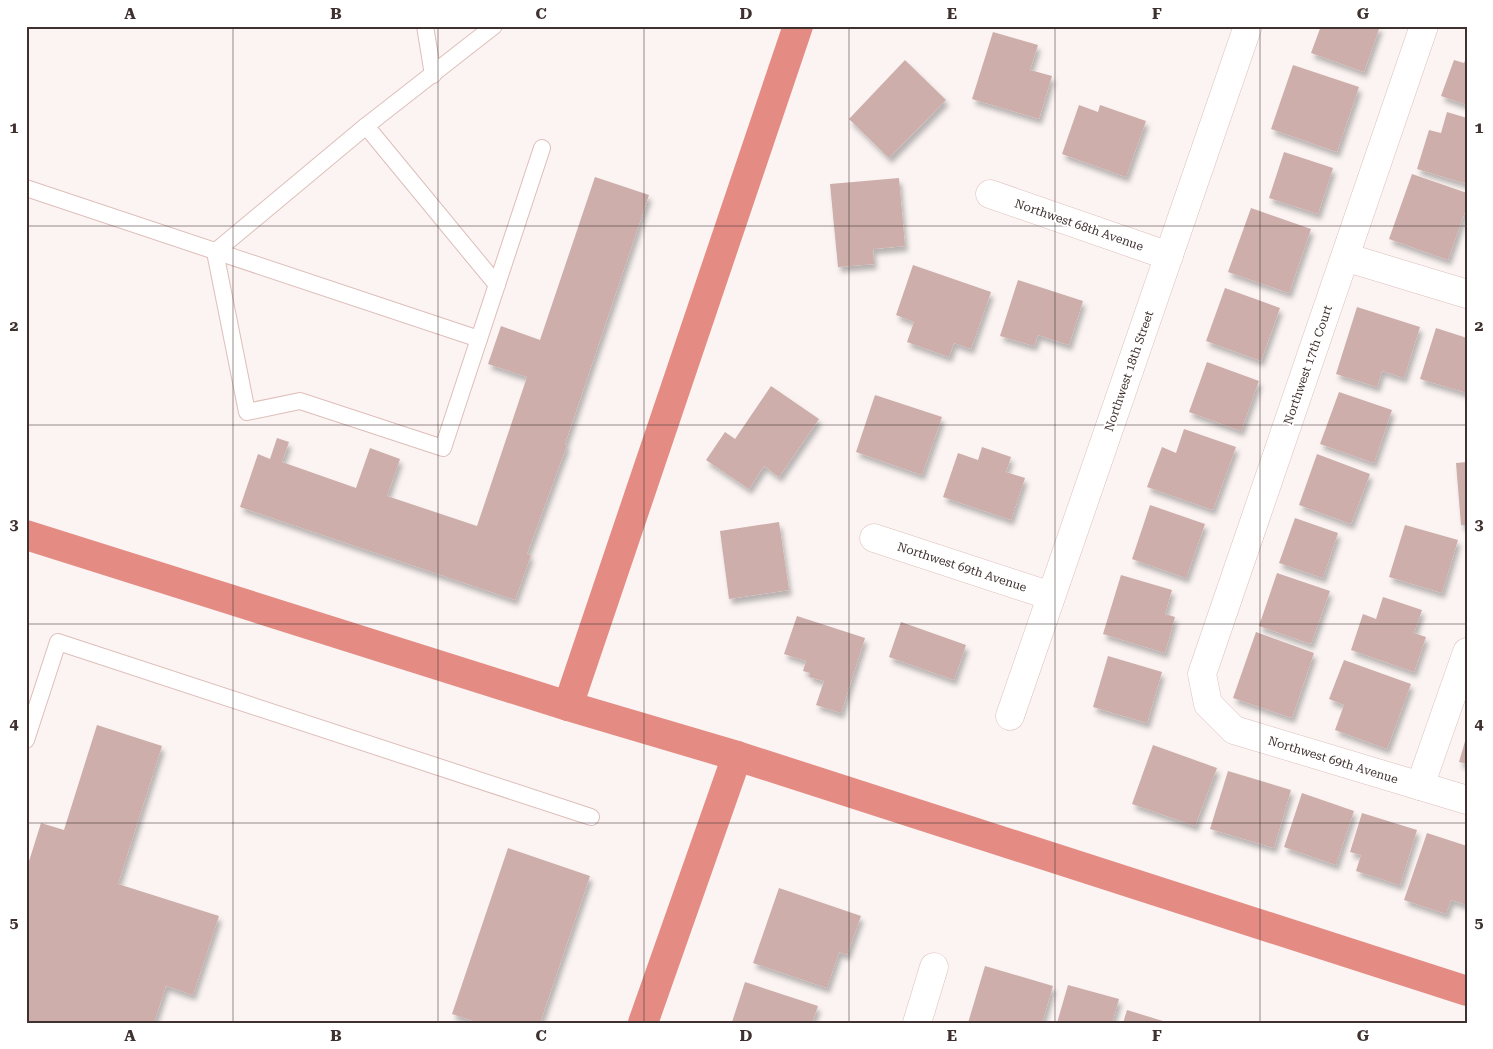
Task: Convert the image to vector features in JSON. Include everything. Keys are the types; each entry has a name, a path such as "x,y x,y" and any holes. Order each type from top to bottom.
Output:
{"street":[{"name":"Northwest 18th Street","path":"1010,716 1248,26"},
{"name":"Northwest 17th Court","path":"1208,704 1202,674 1424,26"},
{"name":"Northwest 68th Avenue","path":"990,194 1169,256"},
{"path":"1345,257 1467,294"},
{"name":"Northwest 69th Avenue","path":"874,538 1051,596"},
{"path":"1420,786 1467,652"},
{"name":"Northwest 69th Avenue","path":"1208,704 1234,730 1467,800"},
{"path":"917,1023 934,968"}],"lane":[{"path":"425,26 433,74"},
{"path":"215,252 366,126 494,26"},
{"path":"366,126 497,285"},
{"path":"215,252 247,412 300,401 442,448 542,148"},
{"path":"26,188 479,339"},
{"path":"26,740 58,642 591,817"}],"building":[{"path":"1321,26 1380,26 1364,72 1311,53"},
{"path":"993,32 1038,45 1030,70 1052,76 1039,119 972,99"},
{"path":"1467,56 1467,105 1441,96 1454,60 1464,63"},
{"path":"905,60 946,100 889,158 849,119"},
{"path":"1293,65 1359,87 1337,152 1271,129"},
{"path":"1079,105 1098,112 1100,105 1146,121 1126,177 1062,154"},
{"path":"1447,112 1467,118 1467,184 1417,169 1429,130 1441,133"},
{"path":"1284,152 1333,168 1318,214 1269,198"},
{"path":"1412,174 1467,193 1467,206 1448,260 1389,239"},
{"path":"595,177 649,195 565,444 567,445 527,554 531,555 515,600 240,507 258,454 270,459 277,438 289,442 282,462 356,488 370,448 400,459 387,496 477,526 527,377 488,364 501,326 540,340"},
{"path":"899,178 905,246 873,249 874,264 838,267 830,184"},
{"path":"1251,208 1311,229 1289,293 1228,272"},
{"path":"913,265 991,292 971,349 954,343 949,357 907,342 914,322 896,315"},
{"path":"1018,280 1083,301 1069,345 1038,335 1034,346 1000,336"},
{"path":"1225,288 1280,308 1261,361 1206,341"},
{"path":"1357,307 1420,327 1404,378 1382,371 1377,387 1336,374"},
{"path":"1436,328 1467,338 1467,393 1420,379"},
{"path":"1207,362 1259,381 1241,431 1189,412"},
{"path":"771,386 819,419 779,477 764,466 749,489 706,460 725,432 735,439"},
{"path":"1339,392 1392,410 1374,463 1320,444"},
{"path":"875,395 942,417 922,475 856,452"},
{"path":"1184,429 1236,447 1213,510 1147,487 1162,447 1176,453"},
{"path":"982,447 1011,457 1006,472 1025,478 1011,520 943,497 958,453 978,460"},
{"path":"1317,454 1370,474 1351,524 1299,505"},
{"path":"1467,462 1467,525 1461,525 1456,463"},
{"path":"1150,505 1205,524 1186,578 1132,559"},
{"path":"1295,518 1338,533 1323,578 1279,563"},
{"path":"779,522 789,590 729,599 720,531"},
{"path":"1405,525 1458,540 1442,593 1389,577"},
{"path":"1277,573 1330,591 1311,644 1259,626"},
{"path":"1121,575 1172,590 1165,614 1175,617 1165,653 1103,634"},
{"path":"1383,597 1422,610 1414,633 1426,637 1414,672 1351,650 1363,614 1376,619"},
{"path":"797,616 865,638 841,713 816,705 824,681 809,677 810,673 803,671 806,661 784,654"},
{"path":"901,622 966,645 954,680 889,657"},
{"path":"1256,632 1314,653 1292,718 1233,698"},
{"path":"1108,656 1162,672 1147,723 1093,707"},
{"path":"1344,660 1411,684 1387,749 1335,730 1344,705 1329,699"},
{"path":"97,725 162,746 118,884 219,916 193,995 166,986 154,1023 26,1023 26,871 41,823 64,830"},
{"path":"1467,738 1467,764 1459,762"},
{"path":"1153,745 1217,768 1195,826 1132,804"},
{"path":"1228,771 1291,790 1274,848 1210,829"},
{"path":"1302,793 1354,811 1336,865 1284,847"},
{"path":"1362,813 1417,830 1400,885 1356,871 1361,855 1350,852"},
{"path":"1427,833 1467,846 1467,905 1451,900 1446,914 1404,900"},
{"path":"508,848 590,876 540,1023 479,1023 452,1014"},
{"path":"779,888 861,916 847,955 839,952 827,988 753,963"},
{"path":"985,966 1053,986 1042,1023 968,1023"},
{"path":"745,982 818,1006 812,1023 732,1022"},
{"path":"1068,985 1119,999 1112,1023 1057,1023"},
{"path":"1127,1010 1166,1022 1166,1023 1123,1023"}],"waterway":[{"path":"568,706 798,26"},
{"path":"26,535 568,706 737,756 1467,991"},
{"path":"643,1023 737,756"}]}
